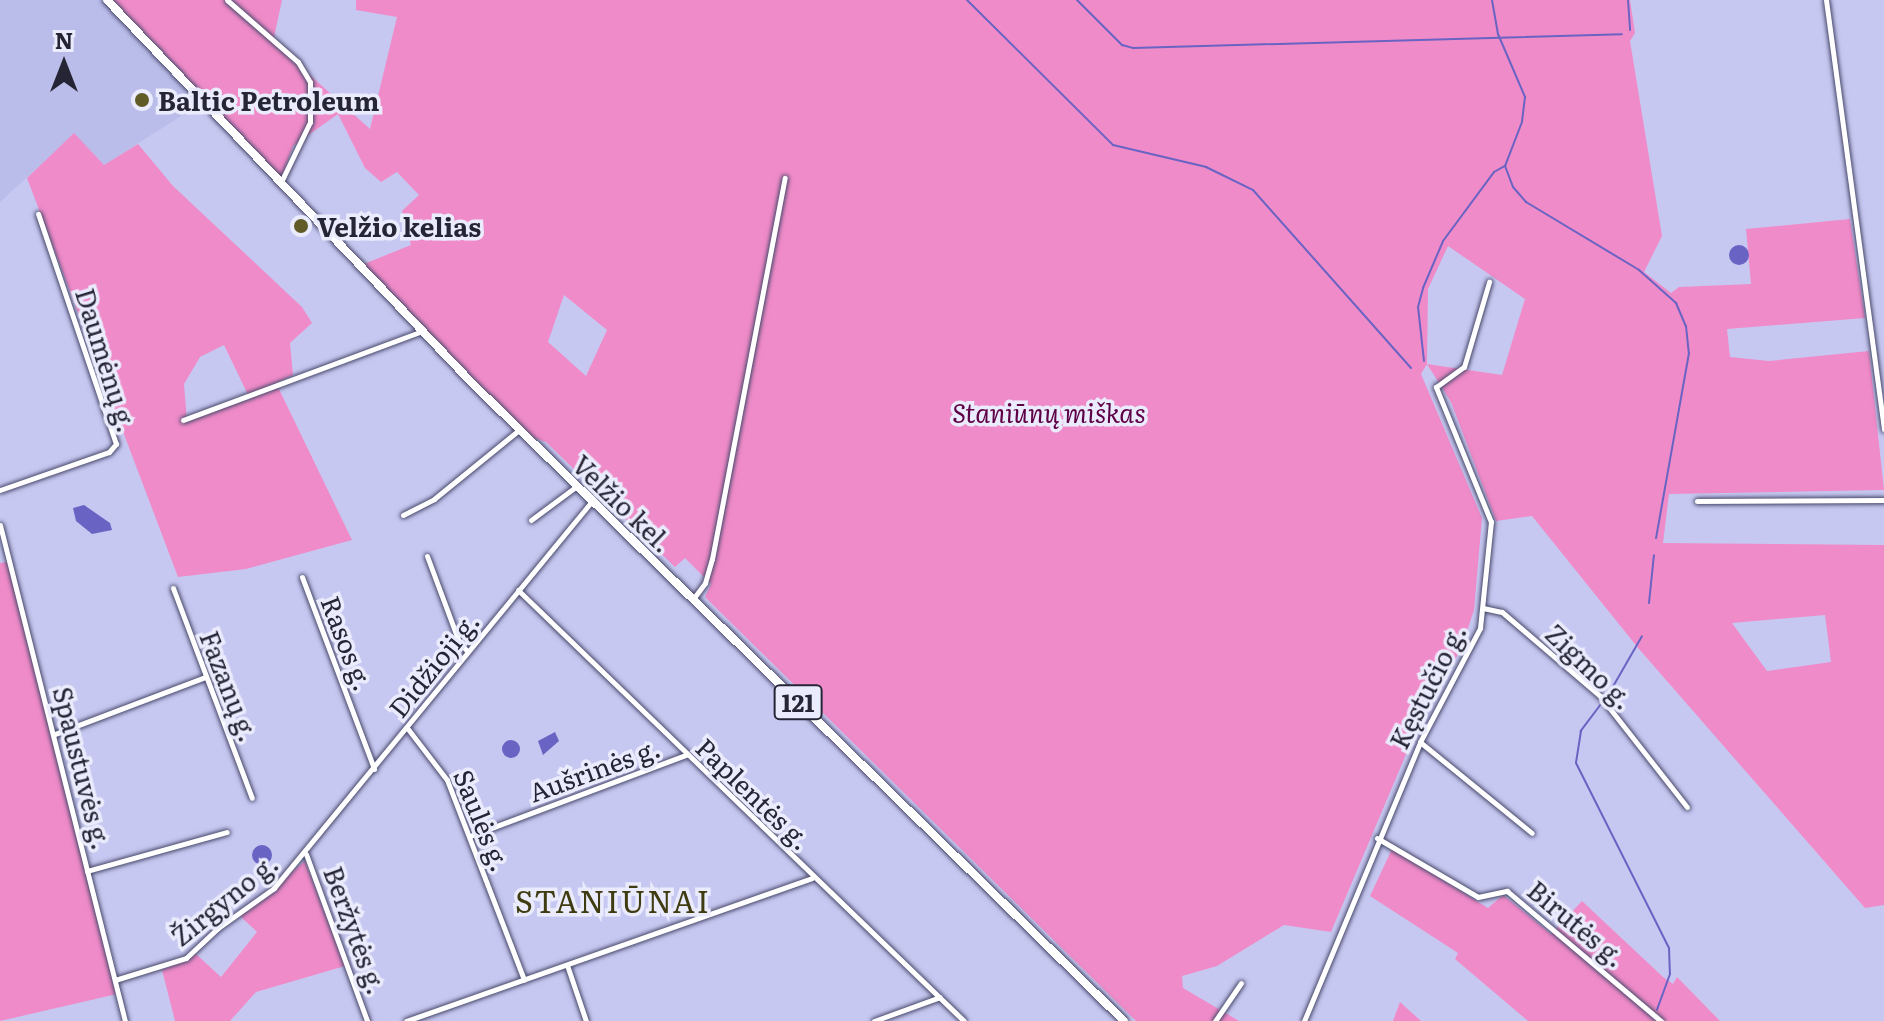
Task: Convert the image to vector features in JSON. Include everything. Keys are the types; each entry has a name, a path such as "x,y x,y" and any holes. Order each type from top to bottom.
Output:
{"main road":[{"name":"Velžio kel.","path":"107,0 519,430 1124,1021"}],"street":[{"path":"227,0 298,62 310,82 310,122 280,182"},
{"path":"1826,0 1884,429"},
{"path":"693,599 705,583 712,559 785,178"},
{"name":"Daumėnų g.","path":"0,490 109,452 116,444 38,214"},
{"name":"Kęstučio g.","path":"1304,1021 1377,838 1420,742 1473,647 1483,608 1491,522 1436,387 1464,367 1489,282"},
{"path":"183,420 422,331"},
{"path":"403,515 434,499 519,430"},
{"path":"531,520 577,486"},
{"path":"1697,501 1884,500"},
{"name":"Didžioji g.","path":"306,853 592,501"},
{"name":"Spaustuvės g.","path":"0,525 125,1021"},
{"path":"427,556 459,642 468,652"},
{"name":"Rasos g.","path":"302,577 374,769"},
{"name":"Fazanų g.","path":"173,588 252,798"},
{"name":"Paplentės g.","path":"518,590 964,1021"},
{"name":"Zigmo g.","path":"1483,608 1502,612 1600,696 1687,807"},
{"path":"55,734 205,677"},
{"name":"Saulės g.","path":"408,729 440,767 470,836 524,980"},
{"path":"1420,742 1532,833"},
{"name":"Aušrinės g.","path":"470,836 686,754"},
{"path":"87,871 227,832"},
{"name":"Birutės g.","path":"1377,838 1478,897 1507,891 1661,1021"},
{"name":"Žirgyno g.","path":"115,980 186,958 218,928 274,888 306,853"},
{"name":"Beržytės g.","path":"306,853 367,1021"},
{"path":"406,1021 813,878"},
{"path":"567,965 586,1021"},
{"path":"1215,1021 1241,983"},
{"path":"874,1021 940,997"}],"shaded area":[{"path":"0,0 107,0 200,104 104,165 74,134 0,202"},
{"path":"1739,245 1746,248 1749,255 1746,262 1739,265 1732,262 1729,255 1732,248"},
{"path":"84,505 110,523 112,530 92,534 76,521 73,508"},
{"path":"555,732 559,741 543,755 538,741"},
{"path":"507,740 515,740 520,749 518,756 507,758 502,753 502,745"},
{"path":"262,845 269,848 272,855 269,862 262,865 255,862 252,855 255,848"}],"green space":[{"name":"Staniūnų miškas","path":"107,0 282,0 273,42 370,129 397,17 356,10 356,0 1630,0 1635,33 1630,41 1662,236 1644,272 1671,293 1679,287 1751,284 1746,229 1850,219 1865,318 1727,329 1730,357 1769,361 1869,351 1884,490 1669,494 1663,543 1884,545 1884,905 1865,908 1639,649 1532,516 1496,521 1451,402 1427,364 1421,374 1482,518 1474,610 1461,649 1418,726 1331,932 1284,925 1217,966 1182,976 1183,988 1239,1021 1136,1021 705,597 711,584 685,558 675,567 546,442 525,435 359,266 411,245 402,211 419,195 397,172 381,182 365,168 338,114 293,146 280,182","holes":["1448,246 1525,299 1502,375 1427,364 1428,289","564,295 607,330 586,376 548,342","1825,615 1831,662 1767,671 1732,623"]},
{"path":"74,133 104,165 138,144 173,186 302,307 312,323 290,343 293,375 276,383 352,540 246,569 178,577 27,178","holes":["224,345 250,399 187,421 184,384 200,357"]},
{"path":"7,562 117,994 0,1021 0,563"},
{"path":"1392,849 1488,908 1503,895 1551,934 1582,901 1663,977 1673,984 1677,977 1720,1021 1528,1021 1455,959 1458,953 1370,896"},
{"path":"305,861 345,966 256,992 230,1021 175,1021 162,970 196,954 221,977 257,932 239,915"},
{"path":"1400,1002 1421,1021 1393,1021"}],"waterway":[{"path":"967,0 1113,145 1206,167 1253,190 1411,368"},
{"path":"1077,0 1122,45 1133,48 1622,34"},
{"path":"1492,0 1498,34 1525,97 1522,122 1505,166 1513,187 1526,202 1639,270 1676,303 1686,326 1689,353 1656,538"},
{"path":"1628,0 1630,30"},
{"path":"1424,361 1418,307 1423,288 1443,241 1494,172 1505,166"},
{"path":"1649,603 1654,555"},
{"path":"1611,690 1642,636"},
{"path":"1601,704 1581,731 1576,763 1669,948 1670,974 1657,1010"}],"place":[{"name":"Baltic Petroleum","path":"142,100"},
{"name":"Velžio kelias","path":"301,226"}],"district":[{"name":"STANIŪNAI","path":"613,900"}]}
